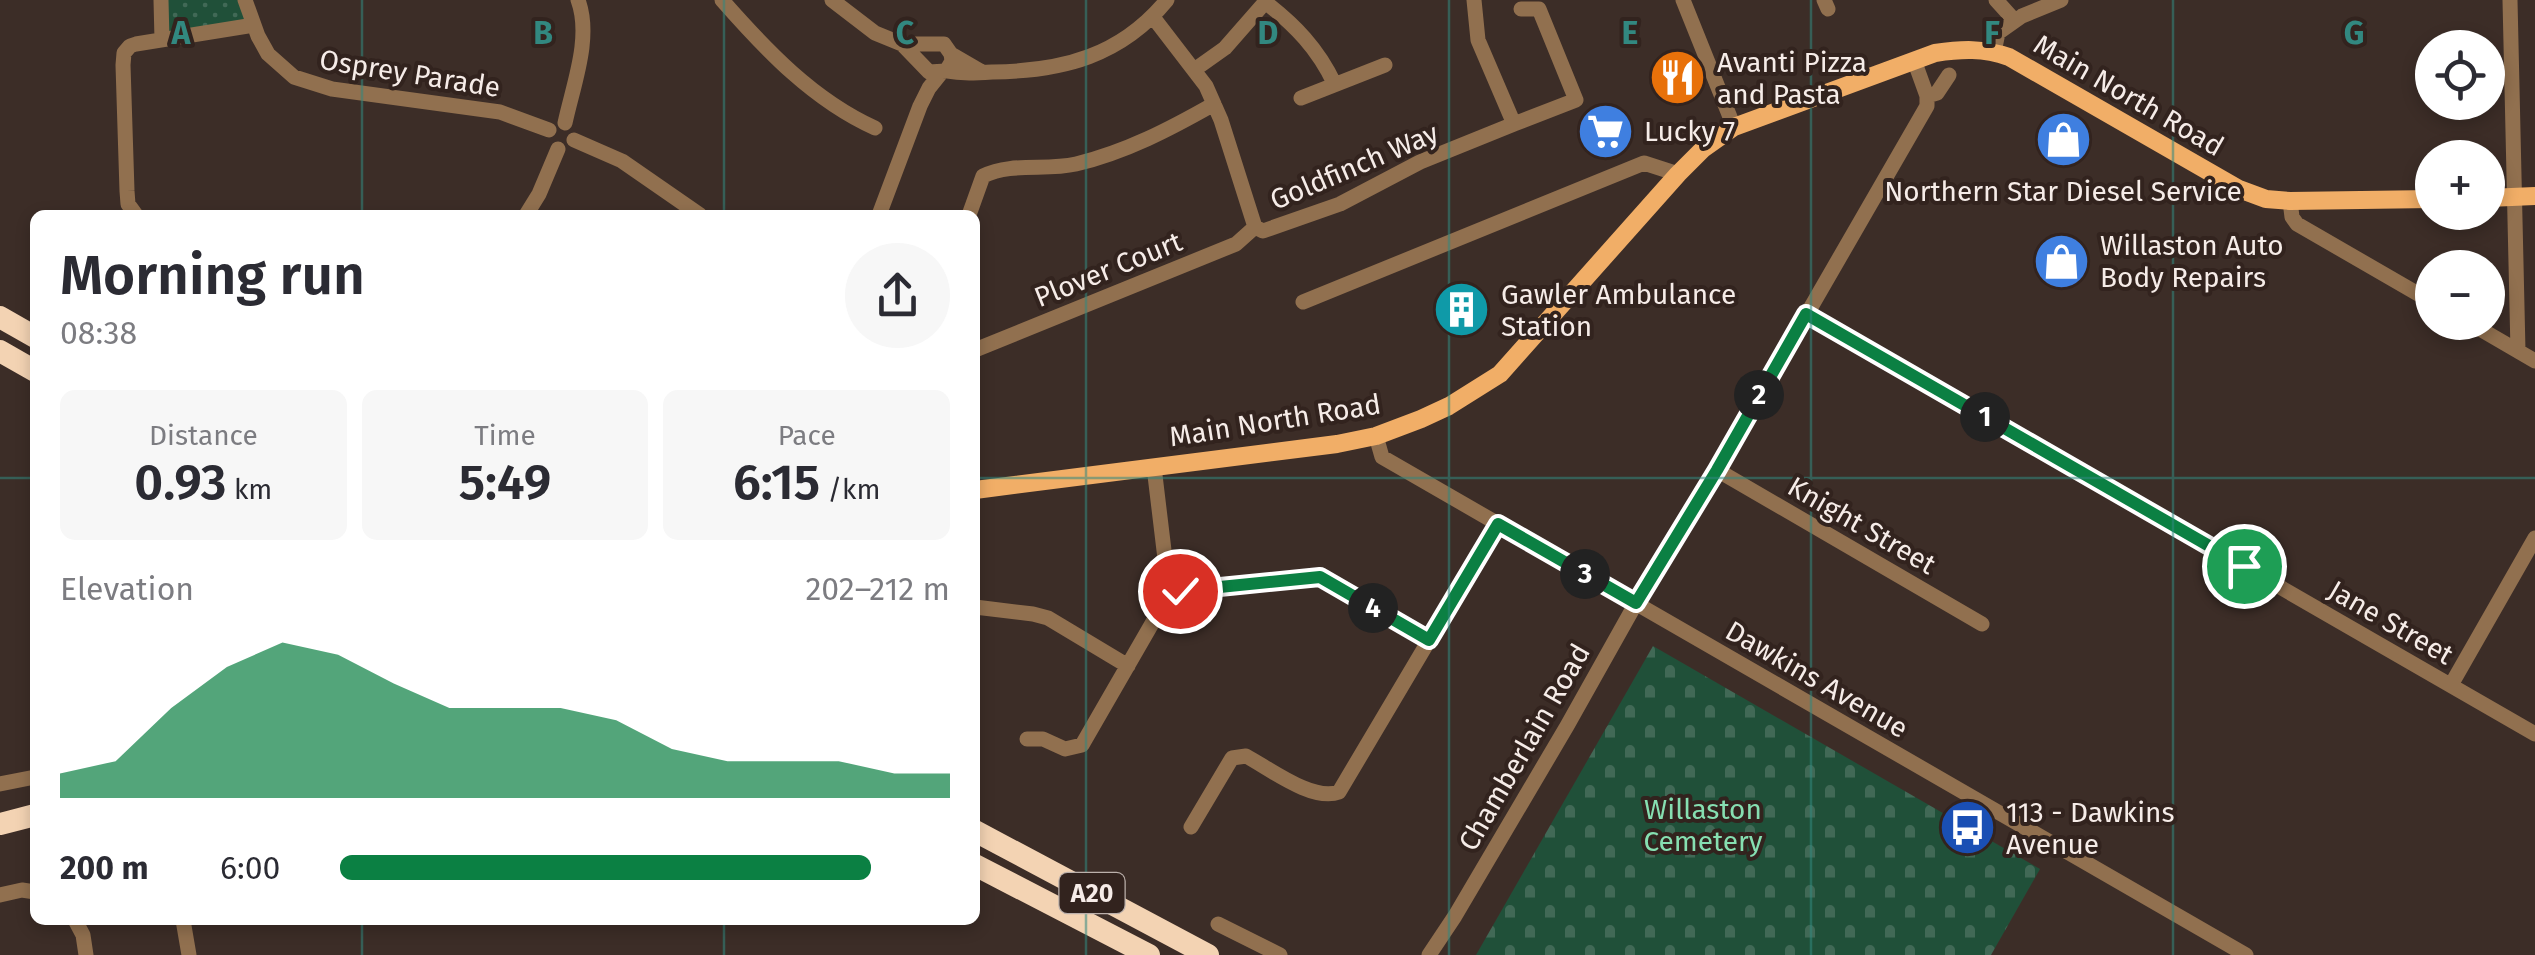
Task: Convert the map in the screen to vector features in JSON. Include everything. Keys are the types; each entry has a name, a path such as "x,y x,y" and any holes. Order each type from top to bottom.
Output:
{"highway":[{"path":"0,316 30,334"},
{"path":"0,351 30,368"},
{"path":"0,808 30,801"},
{"path":"0,824 30,817"},
{"name":"A20","path":"980,834 1208,955"},
{"name":"A20","path":"980,868 1149,955"}],"main road":[{"name":"Main North Road","path":"980,489 1337,444 1376,436 1449,406 1500,374 1703,149 1734,127 1935,53 1967,48 2009,57 2239,190 2266,199 2415,199"},
{"path":"2505,197 2535,196"}],"street":[{"path":"160,0 162,40"},
{"name":"Osprey Parade","path":"245,0 268,54 294,77 332,89 500,112 549,130"},
{"path":"565,122 582,44 583,19 578,0"},
{"path":"722,0 791,73 849,116 874,128"},
{"path":"832,0 874,33 902,44 944,44 952,54 982,72"},
{"path":"902,44 929,72 1030,72 1066,65 1130,37 1167,0"},
{"path":"1474,0 1478,40 1514,124"},
{"path":"1683,0 1734,127"},
{"path":"1996,0 2015,21"},
{"path":"1994,52 1998,33 2061,0"},
{"path":"2510,0 2518,350"},
{"path":"1194,70 1224,48 1266,1 1312,45 1334,84"},
{"path":"1521,9 1542,4"},
{"name":"Goldfinch Way","path":"1153,16 1206,86 1221,120 1255,227 1266,230 1340,204 1420,162 1576,100 1542,4"},
{"path":"132,210 127,191 123,58 130,46 254,25"},
{"path":"920,106 923,50 933,43"},
{"path":"881,210 920,106 929,88 950,66 952,54"},
{"path":"1914,60 1927,96"},
{"path":"1301,98 1384,65"},
{"name":"Chamberlain Road","path":"1429,955 1717,470 1927,106 1927,96 1938,94 1949,75"},
{"path":"971,210 982,176 995,170 1074,164 1148,140 1214,104"},
{"path":"565,122 571,126 574,140 570,146 558,149 548,138 549,130 565,122"},
{"path":"574,140 622,160 693,210"},
{"path":"529,210 558,149"},
{"path":"1304,302 1644,163 1678,174"},
{"path":"2290,202 2297,224 2415,292"},
{"name":"Plover Court","path":"980,348 1236,244 1255,227"},
{"name":"Jane Street","path":"1806,314 2535,734"},
{"path":"2500,340 2535,360"},
{"name":"Dawkins Avenue","path":"1376,436 1382,457 2246,955"},
{"path":"1027,739 1043,739 1065,749 1082,745 1168,592 1154,466"},
{"name":"Knight Street","path":"1717,470 1982,624"},
{"path":"1191,827 1232,758 1240,755 1310,792 1325,796 1339,792 1498,524"},
{"path":"2450,685 2535,538"},
{"path":"1168,592 1320,577 1429,640"},
{"path":"980,608 1048,618 1128,666"},
{"path":"0,784 30,778"},
{"path":"0,894 30,891"},
{"path":"1218,924 1280,955"},
{"path":"77,925 86,955"},
{"path":"184,925 189,955"}],"green space":[{"path":"165,0 241,0 246,21 168,35"},
{"name":"Willaston Cemetery","path":"1653,646 2040,869 1991,955 1476,955"}],"place":[{"name":"Avanti Pizza and Pasta","path":"1678,78"},
{"name":"Lucky 7","path":"1605,131"},
{"name":"Northern Star Diesel Service","path":"2063,140"},
{"name":"Willaston Auto Body Repairs","path":"2061,261"},
{"name":"Gawler Ambulance Station","path":"1462,310"},
{"name":"113 - Dawkins Avenue","path":"1967,828"}],"route":[{"path":"1180,591 1320,577 1429,640 1498,524 1636,603 1806,314 2244,566"}]}
